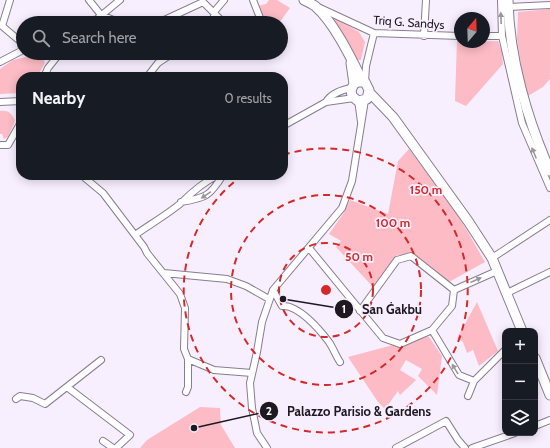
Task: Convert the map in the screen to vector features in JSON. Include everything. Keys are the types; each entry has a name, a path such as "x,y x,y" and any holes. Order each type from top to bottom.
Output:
{"main road":[{"path":"304,0 315,6 329,22 351,57 368,87 362,98"},
{"path":"508,3 510,37 527,112 550,171"},
{"path":"351,57 351,93 383,107 392,117 468,221 492,258 521,328"},
{"path":"352,86 358,82 364,82"},
{"path":"537,364 550,395"}],"street":[{"path":"10,0 1,25 16,38"},
{"path":"89,0 101,15 120,0"},
{"path":"214,16 214,12 224,0"},
{"path":"253,0 259,16"},
{"path":"424,36 426,0"},
{"path":"501,0 502,36 522,123 550,188"},
{"path":"173,16 203,2 218,16"},
{"path":"508,3 550,5"},
{"name":"Triq G. Sandys","path":"315,6 374,33 454,36"},
{"path":"364,82 366,66 374,33"},
{"path":"490,36 502,36"},
{"path":"0,62 16,53"},
{"path":"46,72 54,60"},
{"path":"151,72 162,60"},
{"path":"326,102 328,98 352,86"},
{"path":"266,448 257,433 249,409 250,383 262,322 273,290 342,208 352,181 363,116 362,98 326,102 288,123"},
{"path":"0,102 16,101"},
{"path":"0,145 8,145 16,131"},
{"path":"89,180 103,193 147,253 180,294 185,308 184,349 188,359 188,387 186,392"},
{"path":"135,235 181,202 205,180"},
{"path":"181,202 199,200 209,195 220,180"},
{"path":"492,258 550,220"},
{"path":"308,248 383,338 400,344 432,330 452,306 454,290"},
{"path":"360,311 398,260 411,256 454,290"},
{"path":"454,290 497,271"},
{"path":"507,293 550,272"},
{"path":"164,273 227,279 246,286 269,299"},
{"path":"273,290 282,306 287,305 306,317 329,342 340,362"},
{"path":"432,330 459,375 474,381"},
{"path":"468,396 474,381 502,353"},
{"path":"188,359 214,370 252,373"},
{"path":"16,399 20,396 33,398 45,404 101,360"},
{"path":"67,387 130,435 116,448"},
{"path":"538,425 550,420"},
{"path":"396,448 446,421 465,448"},
{"path":"472,448 506,436"},
{"path":"103,441 113,448"}],"shaded area":[{"path":"269,0 277,0 290,8 284,16 261,16 257,6 266,4"},
{"path":"550,9 550,79 543,87 528,96 517,39 518,12"},
{"path":"335,18 359,32 365,42 361,60 357,60 334,23"},
{"path":"490,41 498,41 502,52 503,64 466,106 455,101 457,48 490,48"},
{"path":"13,60 44,60 45,63 40,72 16,72 16,93 0,94 0,69"},
{"path":"0,111 9,113 13,116 15,121 8,137 4,139 2,134 0,134"},
{"path":"409,149 458,215 485,262 449,282 411,254 397,255 373,287 336,247 341,241 329,234 343,214 350,200 388,214 398,161"},
{"path":"477,302 498,351 479,366 473,350 467,353 463,342 457,338"},
{"path":"425,336 429,337 442,356 437,395 418,376 422,369 406,360 400,370 416,380 400,395 398,391 385,409 378,402 348,357 393,345 403,347"},
{"path":"200,407 220,408 221,425 235,448 140,448 147,440"}],"place":[{"name":"San Ġakbu","path":"283,299"},
{"name":"Palazzo Parisio & Gardens","path":"194,428"}]}
